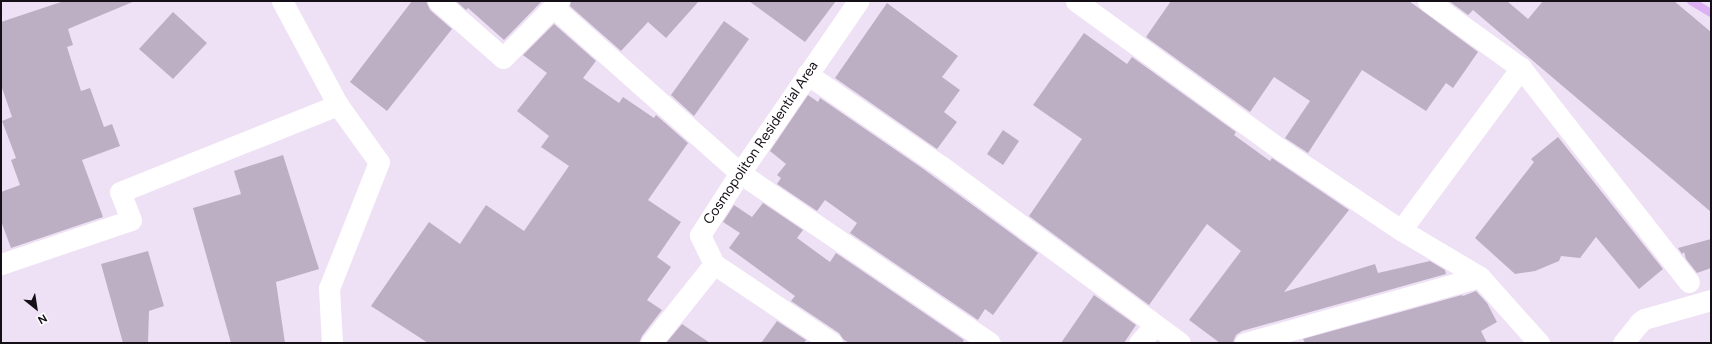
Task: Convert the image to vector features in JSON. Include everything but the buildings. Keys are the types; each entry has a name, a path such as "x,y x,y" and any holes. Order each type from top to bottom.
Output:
{"street":[{"path":"282,1 338,105 379,162 329,288 332,343"},
{"path":"438,1 503,58 556,4 740,173 990,343"},
{"name":"Cosmopoliton Residential Area","path":"714,264 700,235 740,173 858,1"},
{"path":"1076,1 1280,149 1402,230 1480,278 1539,343"},
{"path":"1428,1 1521,68 1689,282"},
{"path":"1402,230 1521,68"},
{"path":"807,74 941,166 1180,343"},
{"path":"1,264 131,220 120,192 338,105"},
{"path":"652,343 714,264 832,343"},
{"path":"1245,343 1480,278"},
{"path":"1623,343 1644,319 1711,300"},
{"path":"1139,343 1155,325"}],"waterway":[{"path":"1691,1 1711,13"}]}
